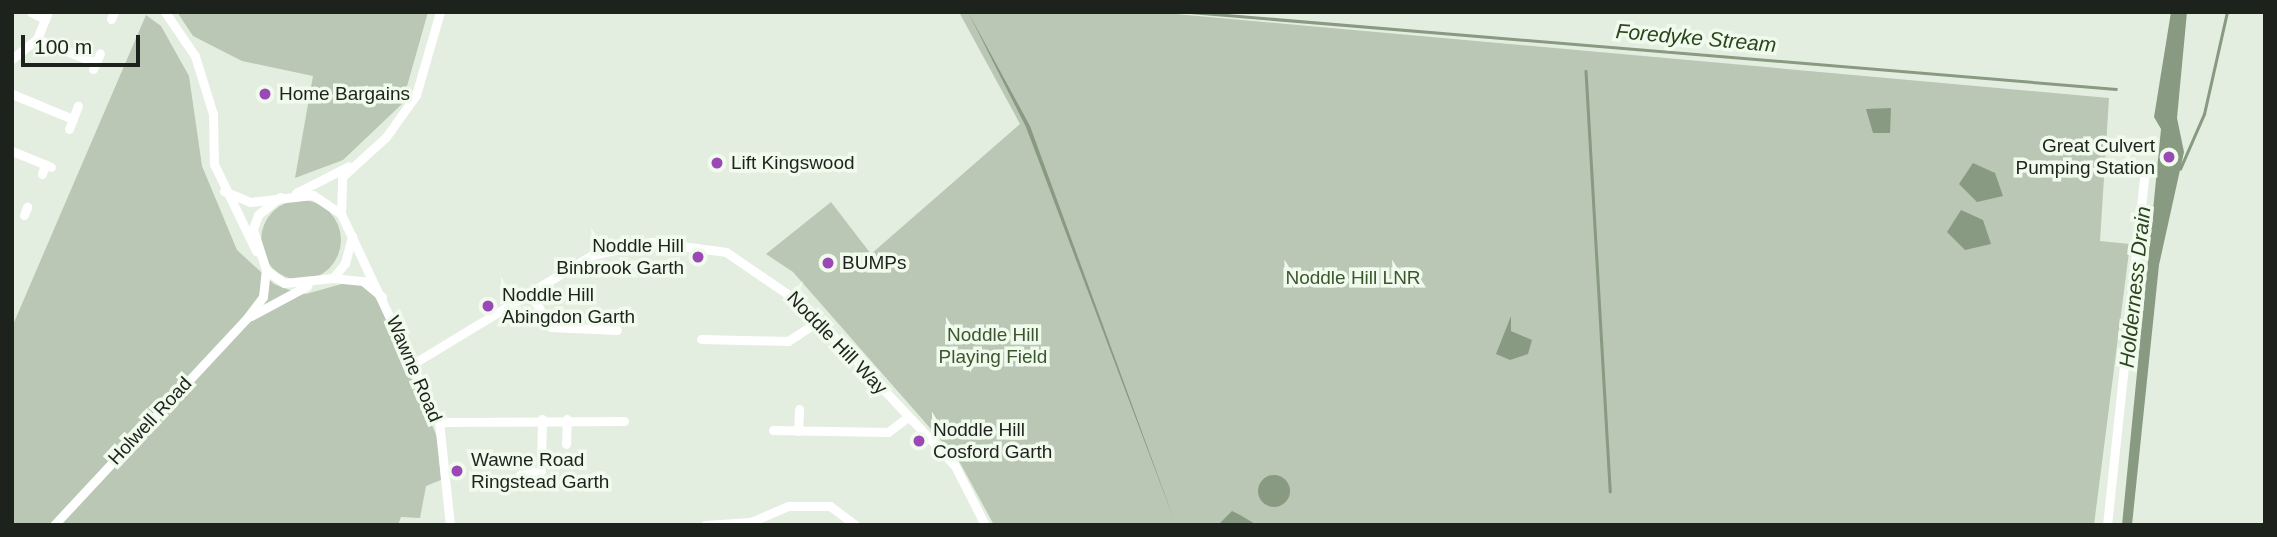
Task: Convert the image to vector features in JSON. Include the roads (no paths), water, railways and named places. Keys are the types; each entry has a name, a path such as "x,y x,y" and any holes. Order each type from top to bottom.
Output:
{"street":[{"path":"12,59 37,39 47,15 31,12"},
{"path":"165,12 195,56 205,84 214,164 224,191 267,270 284,283 308,285 333,278 345,263 352,234 341,215 328,201 295,194"},
{"path":"341,215 342,177 416,95 440,12"},
{"path":"37,39 95,66 100,52"},
{"path":"12,94 73,119"},
{"path":"69,129 78,106"},
{"path":"12,151 48,166 41,174"},
{"path":"224,191 250,202 295,194 360,160"},
{"path":"2107,525 2145,169"},
{"path":"256,251 258,215 280,197"},
{"name":"Wawne Road","path":"352,234 416,362 439,422 450,525"},
{"name":"Noddle Hill Way","path":"416,362 592,255 673,243 726,252 768,275 819,321 955,466 985,525"},
{"name":"Holwell Road","path":"54,525 247,318 263,297 267,270"},
{"name":"Wawne Road","path":"333,278 363,281 383,298"},
{"name":"Holwell Road","path":"247,318 308,285"},
{"path":"529,292 551,327 617,330"},
{"path":"701,339 788,341 819,321"},
{"path":"798,430 799,409"},
{"path":"773,430 888,432 908,417"},
{"path":"439,422 542,419 624,421"},
{"path":"520,475 541,471 542,419"},
{"path":"566,444 567,419"},
{"path":"705,525 751,522 788,506 830,506 855,525"}],"waterway":[{"name":"Foredyke Stream","path":"1190,12 2116,89"},
{"name":"Foredyke Stream","path":"2180,169 2204,114 2227,12"},
{"path":"1586,71 1610,491"}],"place":[{"name":"Home Bargains","path":"265,94"},
{"name":"Great Culvert Pumping Station","path":"2169,157"},
{"name":"Lift Kingswood","path":"717,163"},
{"name":"Noddle Hill Binbrook Garth","path":"698,257"},
{"name":"BUMPs","path":"828,263"},
{"name":"Noddle Hill Abingdon Garth","path":"488,306"},
{"name":"Noddle Hill Cosford Garth","path":"919,441"},
{"name":"Wawne Road Ringstead Garth","path":"457,471"}],"park label":[{"name":"Noddle Hill LNR","path":"1353,278"},
{"name":"Noddle Hill Playing Field","path":"993,346"}],"water label":[{"name":"Holderness Drain","path":"2135,287"}]}
